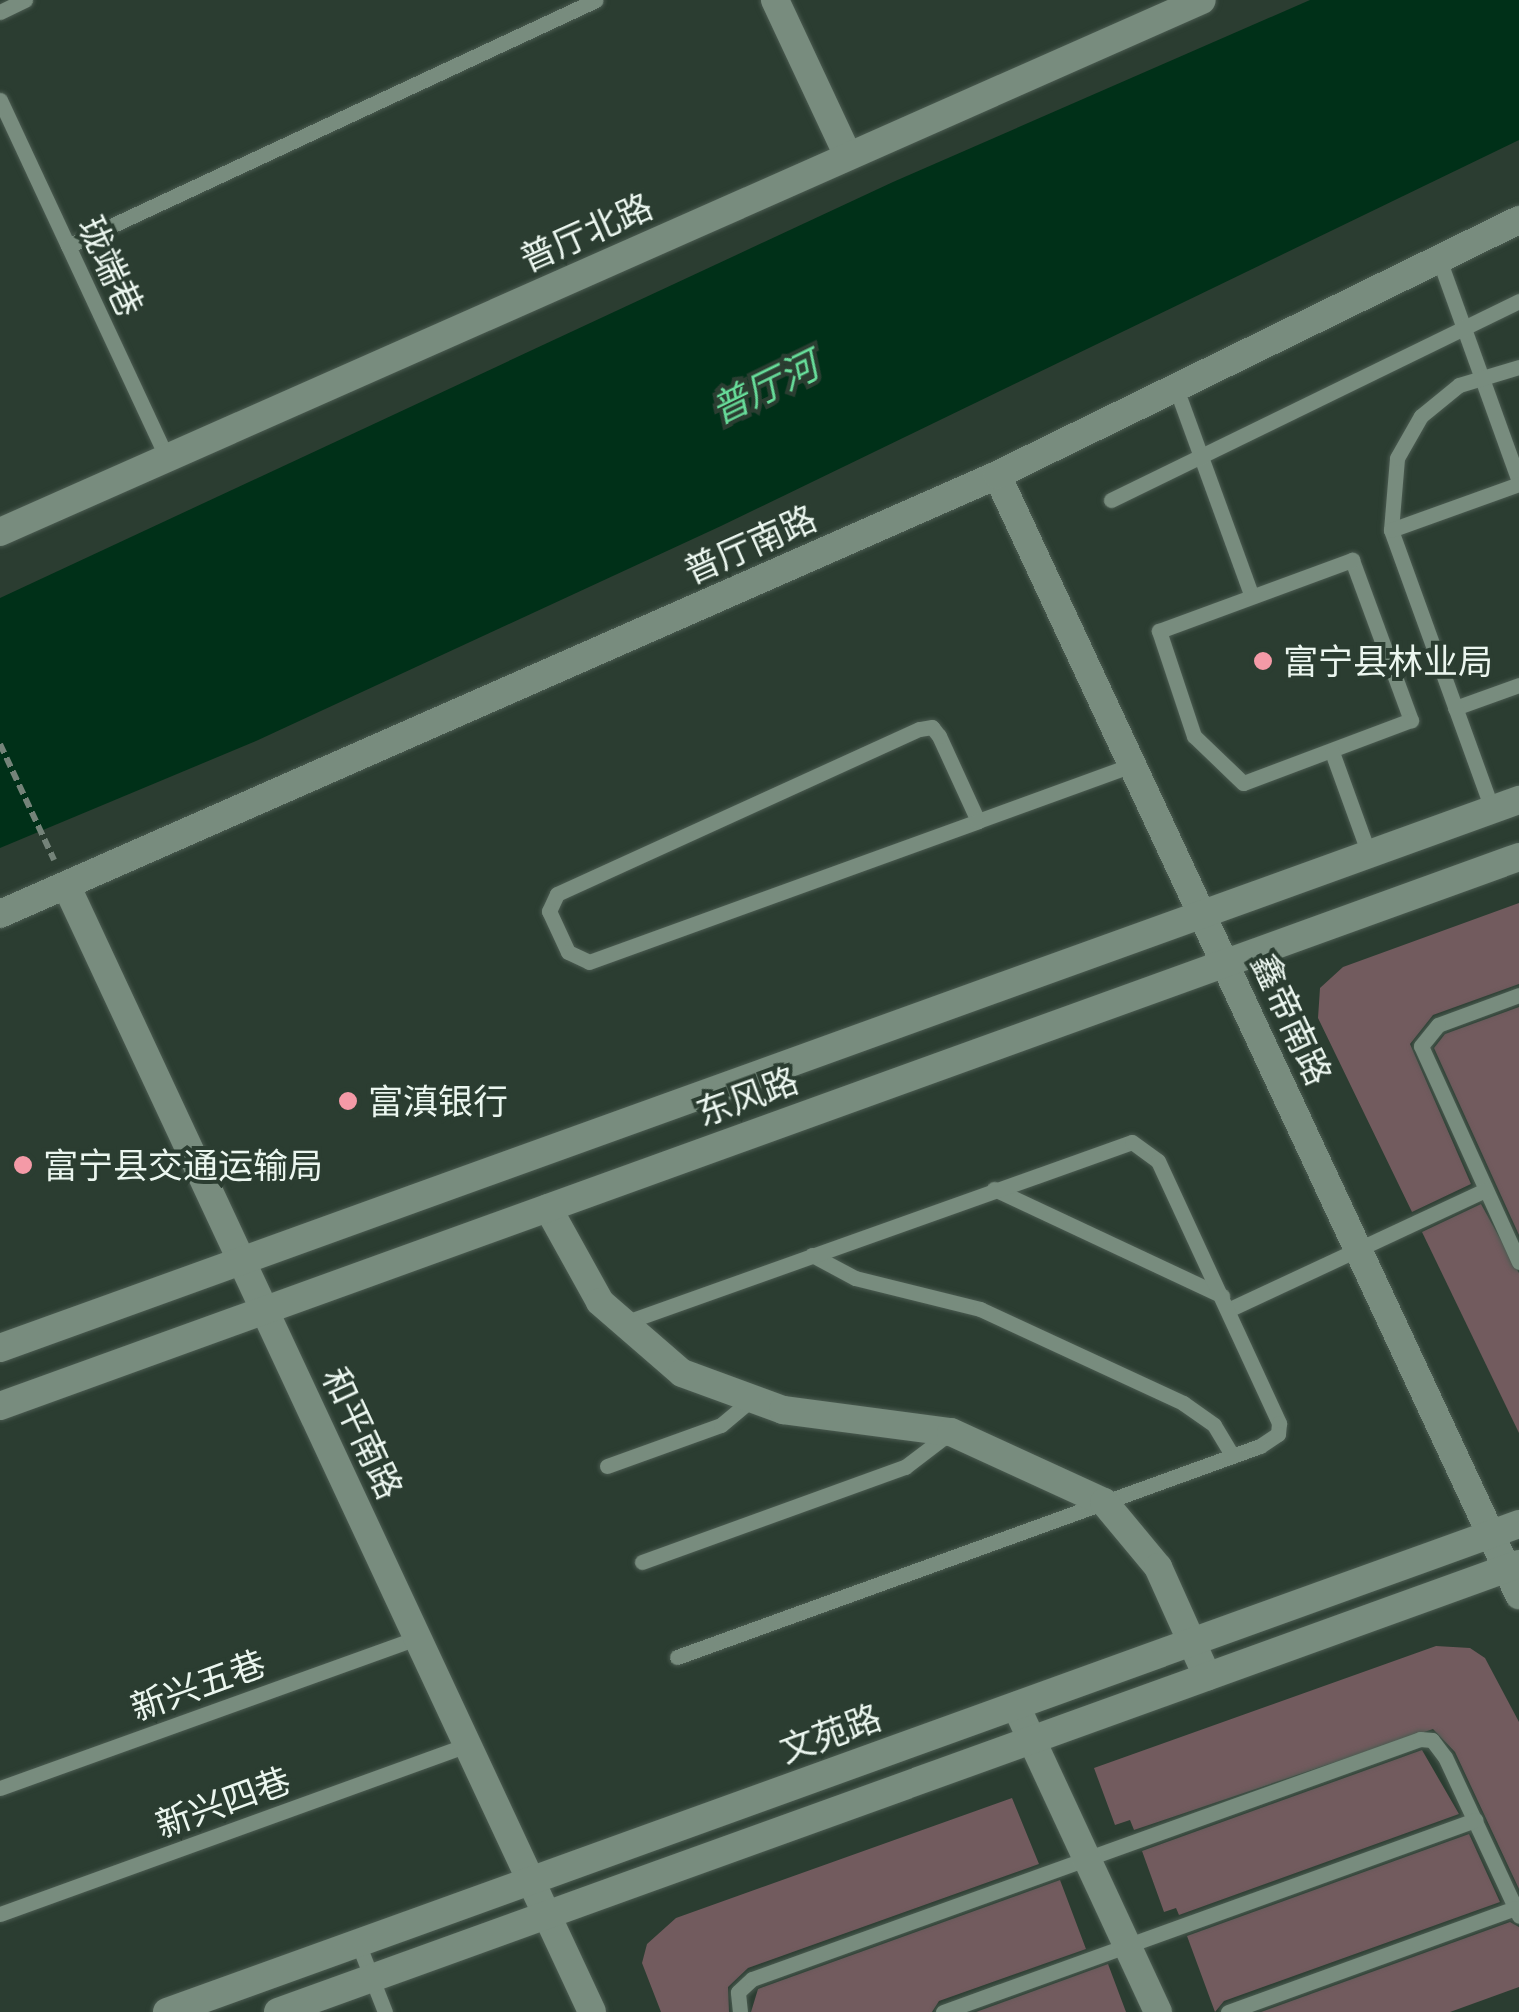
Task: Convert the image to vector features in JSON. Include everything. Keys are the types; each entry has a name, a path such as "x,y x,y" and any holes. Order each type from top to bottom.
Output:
{"street":[{"path":"775,0 848,156"},
{"name":"普厅北路","path":"0,532 1202,0"},
{"name":"普厅南路","path":"0,914 997,475 1519,220"},
{"name":"鑫帝南路","path":"997,475 1491,1534 1513,1566 1519,1594"},
{"name":"东风路","path":"0,1348 1506,804"},
{"name":"东风路","path":"0,1406 1519,857"},
{"name":"和平南路","path":"67,886 592,2012"},
{"path":"548,1208 580,1273 621,1324 682,1372 748,1402 952,1432 1104,1502 1158,1567 1207,1676"},
{"name":"文苑路","path":"167,2012 1519,1524"},
{"path":"278,2012 1513,1566"},
{"path":"1016,1706 1158,2012"}],"lane":[{"path":"0,12 26,0"},
{"path":"68,246 596,0"},
{"name":"珑端巷","path":"0,100 167,458"},
{"path":"1391,530 1519,482 1439,259"},
{"path":"1111,500 1519,301"},
{"path":"1506,804 1455,708 1391,530 1391,482 1408,436 1438,399 1480,374 1519,367"},
{"path":"1176,388 1251,594"},
{"path":"1342,561 1357,567 1410,720 1242,784 1194,736 1159,631 1251,594 1342,561"},
{"path":"1455,708 1519,685"},
{"path":"978,821 932,726 557,894 549,911 568,952 589,962 978,821 1132,765"},
{"path":"1332,752 1369,854"},
{"path":"1519,995 1438,1025 1421,1046 1519,1262"},
{"path":"621,1324 1119,1144 1144,1144 1225,1303 1279,1423 1270,1441 1232,1456 677,1657"},
{"path":"994,1189 1225,1303 1358,1249 1486,1190"},
{"path":"812,1256 856,1278 998,1316 1183,1403 1214,1425 1232,1456"},
{"path":"606,1466 721,1425 748,1402"},
{"path":"642,1562 905,1467 952,1432"},
{"name":"新兴五巷","path":"0,1788 417,1638"},
{"path":"740,2012 738,1992 752,1979 1420,1739 1439,1748 1517,1912 1228,2012"},
{"name":"新兴四巷","path":"0,1914 467,1746"},
{"path":"943,2012 1475,1820"},
{"path":"358,1943 385,2012"}],"path":[{"path":"0,744 67,886"}],"water":[{"name":"普厅河","path":"1310,0 1519,0 1519,140 721,526 256,741 0,848 0,598 893,182"}],"building":[{"path":"1519,903 1519,984 1433,1015 1410,1044 1471,1184 1412,1212 1318,1018 1320,988 1343,967"},
{"path":"1519,1007 1519,1235 1434,1048 1445,1034"},
{"path":"1481,1204 1519,1273 1519,1433 1422,1232"},
{"path":"1436,1646 1470,1648 1485,1658 1519,1722 1519,1889 1455,1752 1433,1729 1134,1830 1130,1820 1115,1825 1094,1768"},
{"path":"1422,1750 1459,1814 1179,1915 1176,1908 1164,1912 1142,1851"},
{"path":"1012,1798 1039,1864 748,1968 728,1987 729,2012 661,2012 642,1963 647,1944 676,1918"},
{"path":"1469,1834 1500,1902 1224,2001 1215,2012 1187,1936"},
{"path":"1060,1880 1086,1949 939,2001 932,2012 751,2012 758,1989"},
{"path":"1510,1922 1519,1927 1519,1987 1450,2012 1261,2012"},
{"path":"1108,1964 1126,2012 976,2012"}],"place":[{"name":"富宁县林业局","path":"1263,661"},
{"name":"富滇银行","path":"348,1101"},
{"name":"富宁县交通运输局","path":"23,1165"}]}
